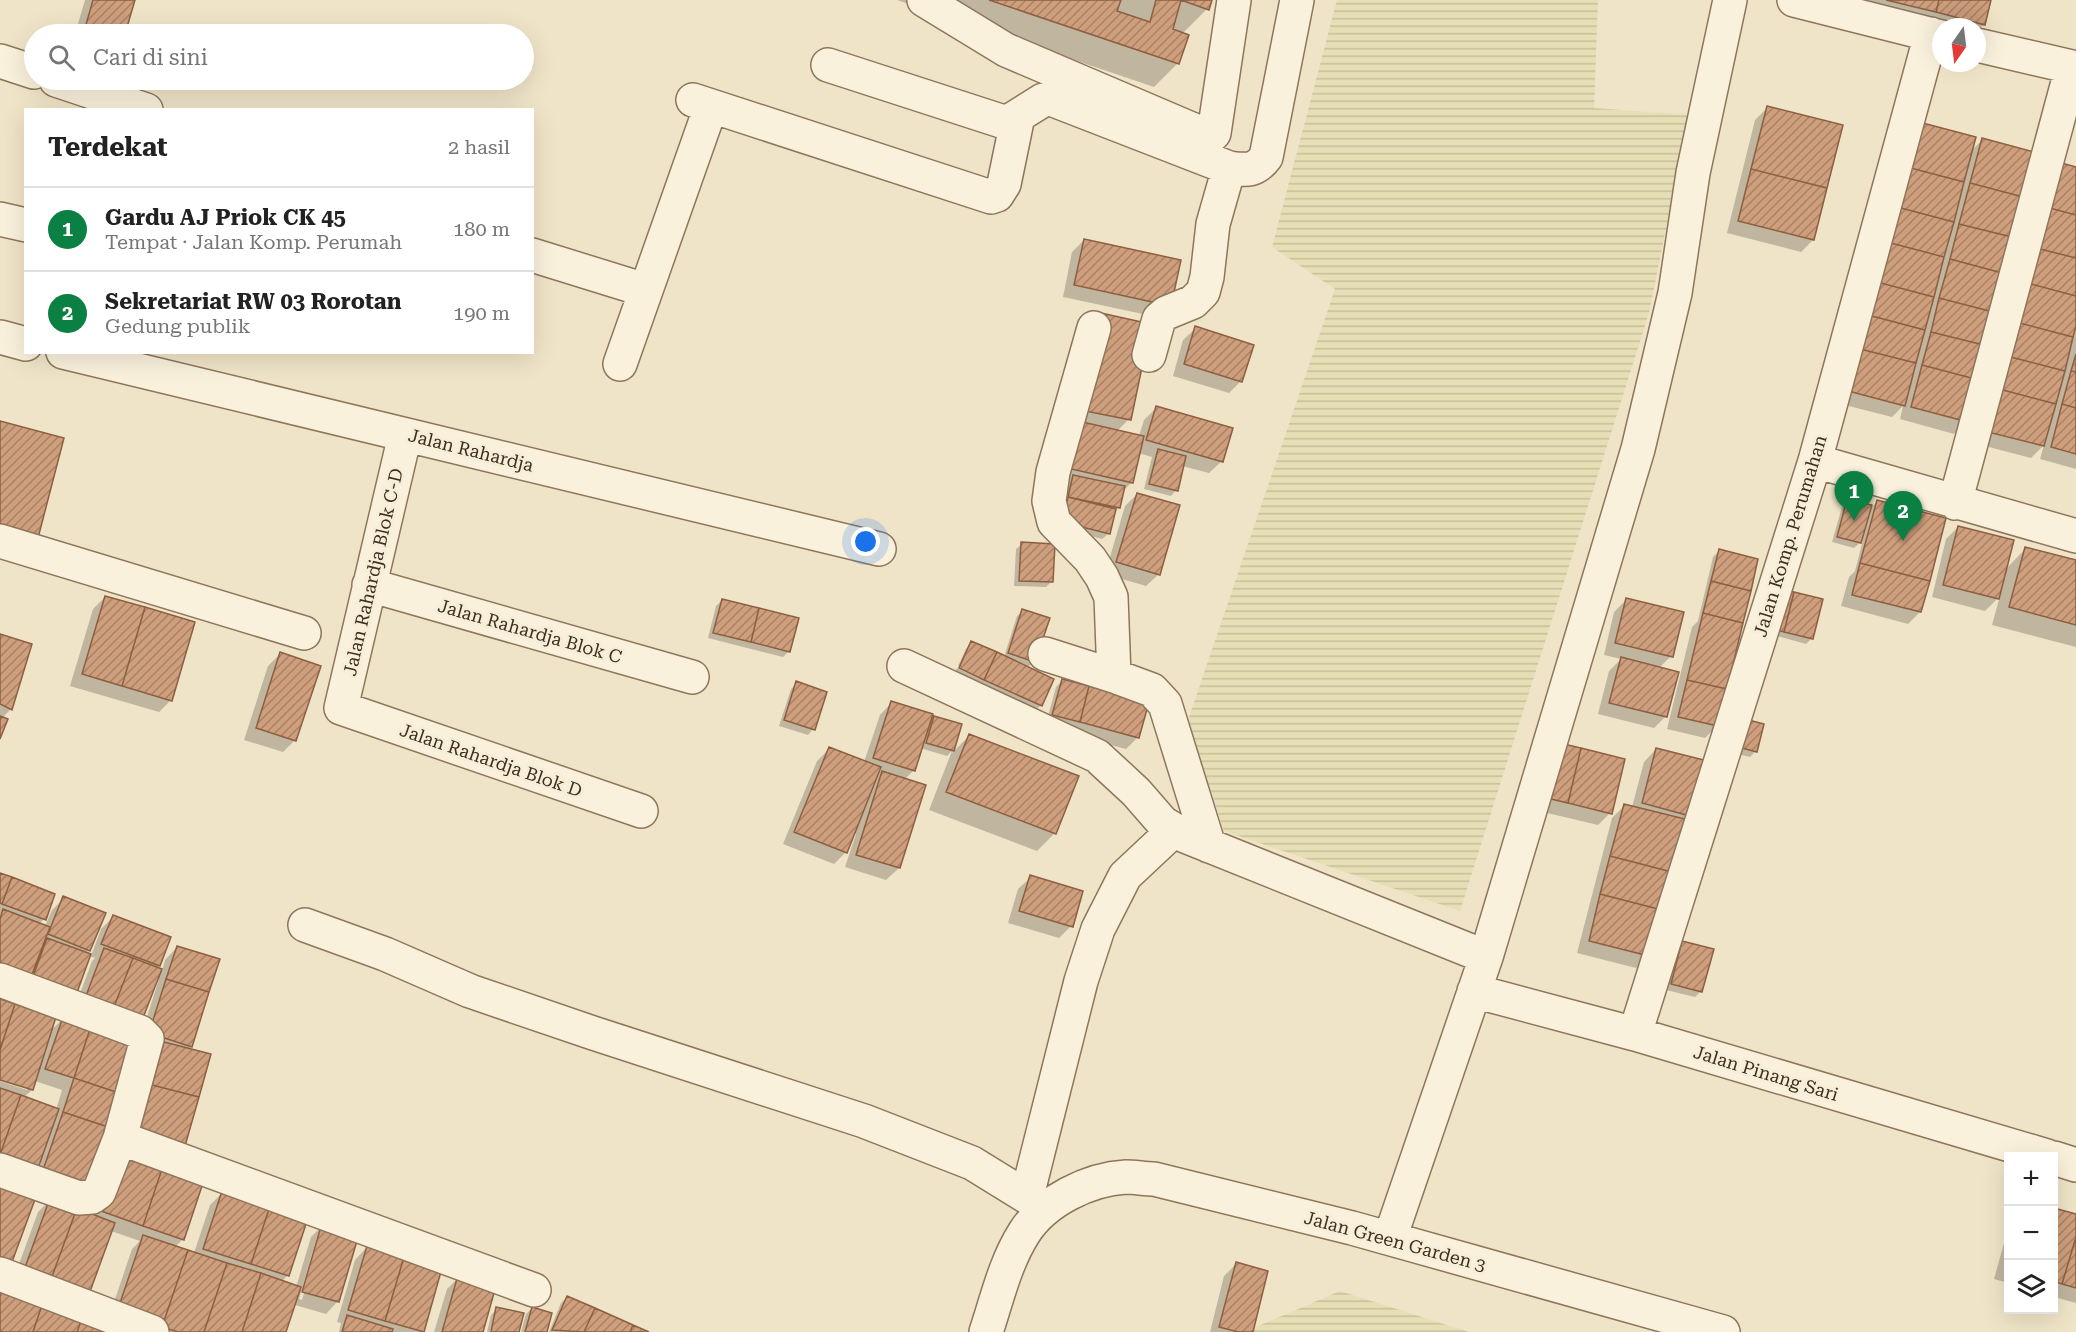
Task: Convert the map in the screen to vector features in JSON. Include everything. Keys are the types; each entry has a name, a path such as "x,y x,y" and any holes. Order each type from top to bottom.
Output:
{"street":[{"path":"924,0 1006,50 1210,137 1214,133 1234,0"},
{"path":"828,65 997,121 1008,122 1043,100 1051,99 1229,168 1245,170 1260,166 1266,157 1296,0"},
{"path":"1390,1238 1478,993 1486,957 1638,449 1675,293 1693,173 1730,0"},
{"name":"Jalan Komp. Perumahan","path":"1794,0 1932,34"},
{"path":"1955,503 2074,67 1986,47"},
{"name":"Jalan Komp. Perumahan","path":"1635,1034 1815,461 1932,49"},
{"path":"0,61 24,69"},
{"path":"86,90 140,108"},
{"path":"620,364 702,103 991,197 998,195 1004,184 1018,116"},
{"path":"1149,355 1159,319 1166,313 1193,302 1203,292 1207,278 1213,224 1229,168"},
{"path":"0,219 24,225"},
{"path":"534,256 645,290"},
{"path":"1094,328 1053,472 1049,501 1054,522 1090,559 1111,597 1114,675"},
{"path":"0,338 24,344"},
{"name":"Jalan Rahardja","path":"71,354 879,549"},
{"name":"Jalan Rahardja Blok C-D","path":"341,708 405,435"},
{"path":"1815,461 2076,536"},
{"path":"0,541 304,633"},
{"name":"Jalan Rahardja Blok C","path":"369,585 692,677"},
{"path":"1045,654 1114,675 1152,690 1165,704 1209,846"},
{"path":"904,666 1096,756 1136,792 1163,823 1174,830 1486,957"},
{"name":"Jalan Rahardja Blok D","path":"341,708 641,811"},
{"path":"986,1332 1012,1255 1046,1200 1081,981 1098,929 1125,876 1174,830"},
{"path":"305,925 385,954 470,991 593,1034 864,1121 972,1163 1046,1200"},
{"path":"0,980 140,1032 147,1042 120,1138 99,1192 92,1197 79,1198 0,1170"},
{"name":"Jalan Pinang Sari","path":"1478,993 1635,1034 2033,1152"},
{"path":"120,1138 534,1290"},
{"path":"2058,1159 2076,1165"},
{"name":"Jalan Green Garden 3","path":"1046,1200 1096,1183 1125,1177 1154,1179 1390,1238 1723,1332"},
{"path":"0,1274 152,1332"}],"shaded area":[{"path":"1337,0 1598,0 1594,108 1689,115 1649,313 1460,911 1224,831 1188,720 1335,289 1272,247"},
{"path":"1340,1291 1469,1332 1244,1332"}],"building":[{"path":"93,0 135,0 128,24 86,24"},
{"path":"989,0 1121,0 1117,11 1150,22 1156,0 1181,0 1173,29 1189,35 1179,64"},
{"path":"1181,0 1212,0 1209,10"},
{"path":"1886,0 1939,0 1936,12"},
{"path":"1939,0 1991,0 1986,21 1986,18 1959,18 1936,12"},
{"path":"1767,106 1843,125 1827,188 1751,169"},
{"path":"1919,122 1976,137 1964,182 1907,167"},
{"path":"1982,138 2038,153 2027,198 1970,183"},
{"path":"2058,162 2076,167 2076,215 2046,207"},
{"path":"1907,167 1964,182 1954,222 1897,207"},
{"path":"1751,169 1827,188 1814,240 1738,221"},
{"path":"1970,183 2027,198 2016,238 1959,224"},
{"path":"1897,207 1954,222 1944,257 1887,242"},
{"path":"2046,207 2076,215 2076,258 2036,248"},
{"path":"1959,224 2016,238 2006,274 1950,259"},
{"path":"1084,239 1181,260 1171,306 1074,285"},
{"path":"1887,242 1944,257 1934,297 1877,282"},
{"path":"2036,248 2076,258 2076,296 2027,283"},
{"path":"1950,259 2006,274 1997,313 1939,298"},
{"path":"1877,282 1934,297 1925,330 1868,315"},
{"path":"2027,283 2076,296 2076,326 2073,337 2016,322"},
{"path":"1939,298 1997,313 1988,346 1931,332"},
{"path":"1101,313 1151,324 1131,420 1080,410"},
{"path":"1868,315 1925,330 1916,363 1860,349"},
{"path":"2016,322 2073,337 2065,371 2007,356"},
{"path":"1195,326 1254,345 1242,382 1184,364"},
{"path":"1931,332 1988,346 1979,380 1922,365"},
{"path":"1860,349 1916,363 1905,406 1848,391"},
{"path":"2076,354 2076,372 2071,371"},
{"path":"2007,356 2065,371 2056,404 1999,389"},
{"path":"1922,365 1979,380 1968,422 1911,407"},
{"path":"2071,371 2076,372 2076,408 2062,404"},
{"path":"1999,389 2056,404 2044,446 1988,432"},
{"path":"2062,404 2076,408 2076,454 2051,447"},
{"path":"1156,406 1233,428 1223,462 1146,440"},
{"path":"0,421 64,438 38,538 0,528"},
{"path":"1078,421 1144,436 1133,483 1067,468"},
{"path":"1158,449 1186,456 1178,491 1149,484"},
{"path":"1073,475 1125,486 1120,508 1068,497"},
{"path":"1137,493 1180,505 1160,575 1116,562"},
{"path":"1068,497 1116,509 1110,534 1062,522"},
{"path":"1847,499 1872,505 1861,543 1837,537"},
{"path":"1877,500 1946,518 1930,581 1860,563"},
{"path":"1958,526 2014,540 1999,599 1943,585"},
{"path":"1021,542 1055,544 1053,582 1019,581"},
{"path":"2025,547 2076,560 2076,625 2009,607"},
{"path":"1719,549 1758,559 1751,591 1711,581"},
{"path":"1860,563 1930,581 1921,612 1852,595"},
{"path":"1711,581 1751,591 1743,623 1703,613"},
{"path":"1776,587 1794,592 1784,632 1767,627"},
{"path":"1794,592 1823,599 1813,639 1784,632"},
{"path":"105,596 145,607 122,686 82,674"},
{"path":"1626,598 1684,612 1673,657 1615,643"},
{"path":"722,599 759,608 751,642 713,633"},
{"path":"145,607 195,622 172,701 122,686"},
{"path":"759,608 799,618 790,652 751,642"},
{"path":"1022,609 1050,618 1035,662 1008,653"},
{"path":"1703,613 1743,623 1727,689 1687,680"},
{"path":"0,634 32,644 12,710 0,704"},
{"path":"971,641 997,652 984,680 959,668"},
{"path":"280,652 321,666 296,741 256,728"},
{"path":"997,652 1054,679 1042,706 984,680"},
{"path":"1621,657 1679,672 1667,717 1609,703"},
{"path":"1062,679 1089,686 1080,722 1052,715"},
{"path":"1687,680 1727,689 1718,726 1678,717"},
{"path":"796,681 827,692 815,730 784,720"},
{"path":"1089,686 1149,702 1139,738 1080,722"},
{"path":"891,701 933,714 915,771 873,758"},
{"path":"0,716 8,719 0,739"},
{"path":"934,716 962,724 954,751 926,743"},
{"path":"1745,719 1764,724 1757,752 1738,747"},
{"path":"969,734 1079,776 1056,834 946,792"},
{"path":"1551,741 1581,748 1568,803 1538,796"},
{"path":"829,747 881,767 847,853 794,832"},
{"path":"1581,748 1625,759 1612,814 1568,803"},
{"path":"1656,748 1704,760 1690,816 1642,803"},
{"path":"882,771 926,785 900,868 856,855"},
{"path":"1624,804 1685,819 1672,872 1610,856"},
{"path":"1610,856 1672,872 1662,910 1600,894"},
{"path":"0,873 12,877 2,904 0,903"},
{"path":"1030,875 1083,891 1073,927 1019,911"},
{"path":"12,877 55,894 46,920 2,904"},
{"path":"1600,894 1662,910 1649,956 1589,941"},
{"path":"63,896 106,913 90,951 48,934"},
{"path":"3,909 50,927 28,985 0,975 0,919"},
{"path":"113,915 171,937 160,966 101,944"},
{"path":"47,938 91,954 75,998 31,982"},
{"path":"1682,941 1714,949 1702,992 1671,984"},
{"path":"177,946 220,959 209,992 166,979"},
{"path":"104,948 133,958 112,1012 84,1001"},
{"path":"133,958 162,969 141,1023 112,1012"},
{"path":"166,979 209,992 192,1047 149,1033"},
{"path":"0,999 15,1004 0,1050"},
{"path":"15,1004 56,1017 33,1090 0,1080 0,1050"},
{"path":"63,1017 91,1026 74,1078 45,1069"},
{"path":"91,1026 136,1041 119,1093 74,1078"},
{"path":"164,1042 211,1054 199,1097 152,1085"},
{"path":"74,1078 119,1093 108,1127 63,1112"},
{"path":"152,1085 199,1097 183,1153 137,1140"},
{"path":"0,1088 21,1095 0,1155"},
{"path":"21,1095 59,1109 37,1171 0,1155"},
{"path":"63,1112 108,1127 87,1188 42,1173"},
{"path":"121,1155 162,1169 143,1226 101,1211"},
{"path":"162,1169 203,1183 184,1240 143,1226"},
{"path":"0,1181 37,1194 9,1270 0,1267"},
{"path":"222,1191 270,1206 251,1264 203,1249"},
{"path":"50,1198 77,1208 50,1282 23,1273"},
{"path":"270,1206 308,1218 289,1276 251,1264"},
{"path":"77,1208 115,1223 88,1297 50,1282"},
{"path":"2058,1209 2076,1214 2076,1237 2062,1284 2058,1282"},
{"path":"322,1223 359,1234 339,1302 302,1292"},
{"path":"143,1235 188,1250 162,1327 117,1312"},
{"path":"2076,1237 2076,1288 2062,1284"},
{"path":"367,1246 404,1257 385,1321 348,1310"},
{"path":"188,1250 227,1263 204,1332 178,1332 162,1327"},
{"path":"404,1257 442,1268 424,1332 385,1321"},
{"path":"1236,1262 1268,1271 1253,1332 1238,1332 1219,1327"},
{"path":"227,1263 261,1273 242,1332 204,1332"},
{"path":"261,1273 301,1287 286,1332 242,1332"},
{"path":"458,1275 496,1286 483,1332 442,1332"},
{"path":"0,1280 45,1296 33,1332 0,1332"},
{"path":"45,1296 85,1310 77,1332 33,1332"},
{"path":"567,1296 595,1308 584,1332 552,1330"},
{"path":"496,1307 524,1313 519,1332 491,1332"},
{"path":"532,1307 552,1313 547,1332 525,1332"},
{"path":"595,1308 633,1325 630,1332 584,1332"},
{"path":"85,1310 130,1332 77,1332"},
{"path":"347,1315 393,1329 392,1332 342,1332"},
{"path":"633,1325 649,1332 630,1332"}],"place":[{"name":"Gardu AJ Priok CK 45","path":"1854,521"},
{"name":"Sekretariat RW 03 Rorotan","path":"1903,541"}]}
